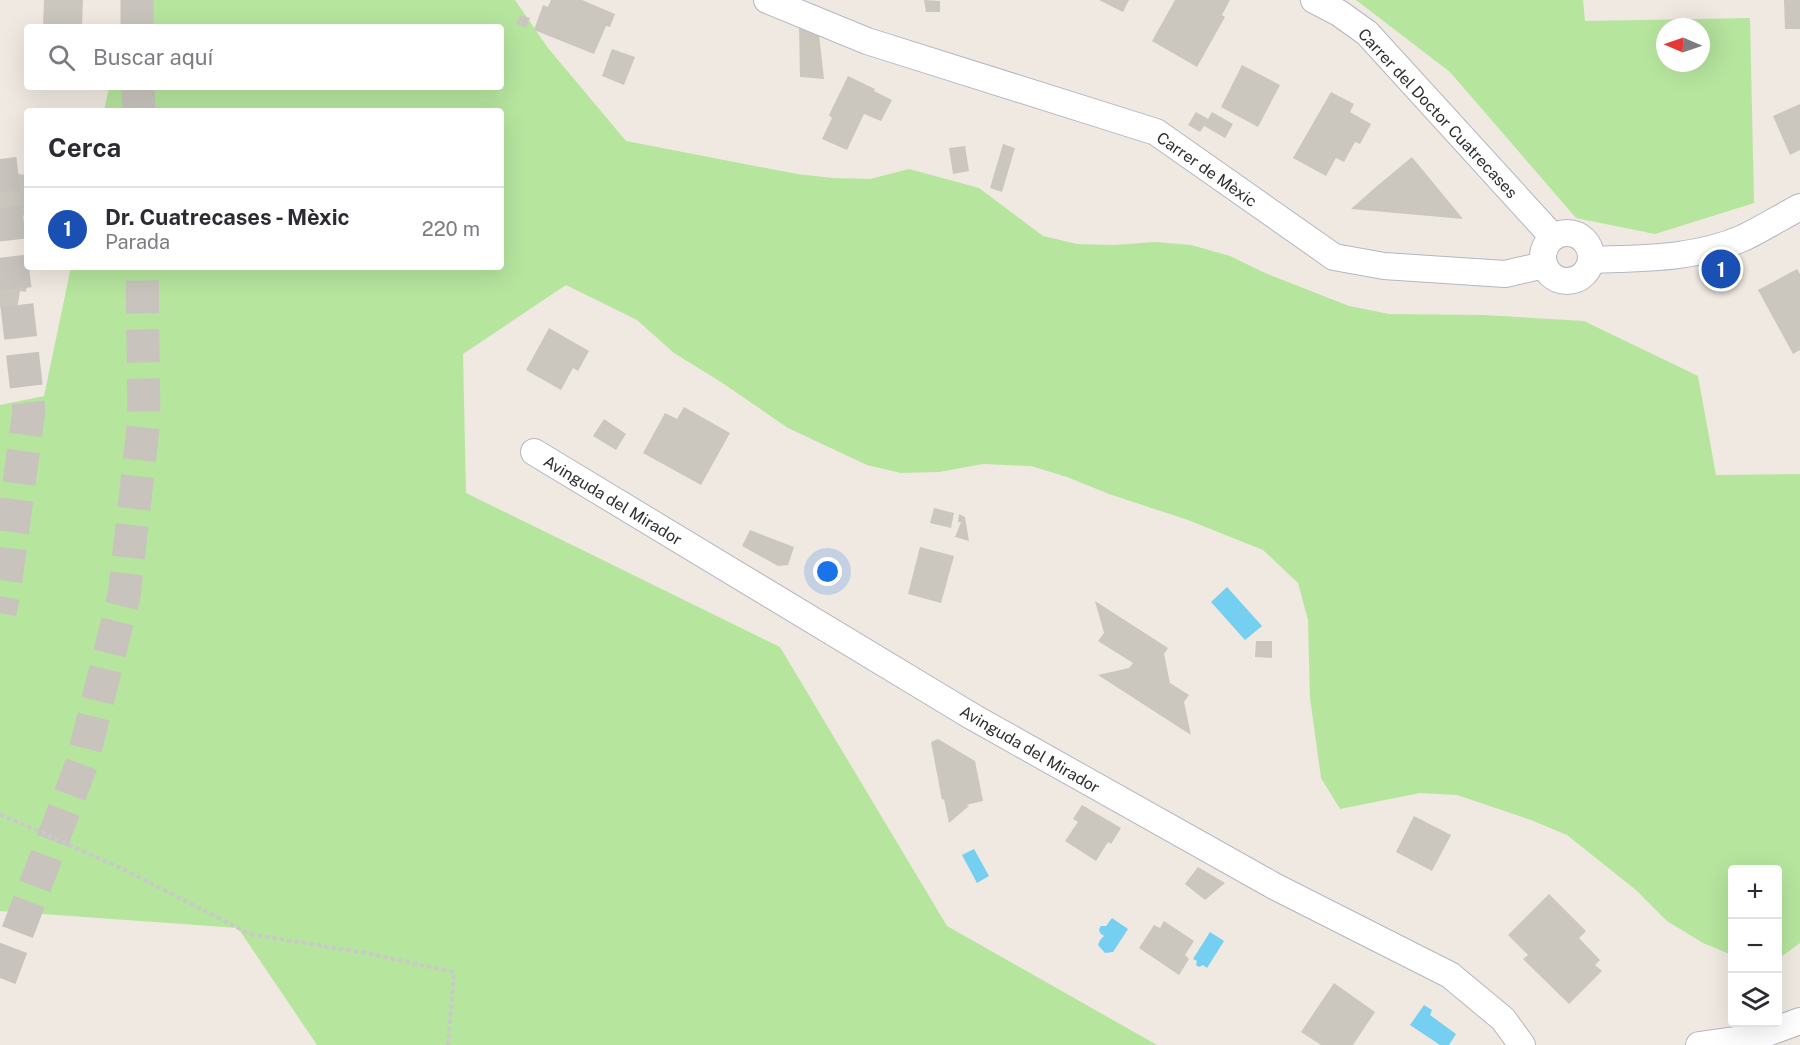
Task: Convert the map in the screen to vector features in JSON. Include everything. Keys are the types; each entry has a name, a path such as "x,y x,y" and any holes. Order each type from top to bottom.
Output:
{"street":[{"name":"Carrer de Mèxic","path":"767,0 867,40 1156,132 1334,257 1384,266 1505,274 1544,265"},
{"name":"Carrer del Doctor Cuatrecases","path":"1314,0 1339,13 1367,33 1553,237"},
{"path":"1592,260 1678,256 1713,248 1742,238 1800,207"},
{"path":"1570,234 1585,240 1589,245 1592,260 1581,277 1567,282 1553,277 1544,265 1545,249 1553,237 1570,234"},
{"name":"Avinguda del Mirador","path":"534,452 973,717 1274,886 1450,975 1503,1019 1522,1045"},
{"path":"1699,1045 1756,1037 1800,1021"}],"path":[{"path":"0,814 121,868 250,934 371,954 454,972 448,1045"}],"green space":[{"path":"127,0 515,0 548,48 626,141 797,174 833,178 870,179 909,169 979,188 1043,236 1077,244 1114,245 1155,242 1191,245 1230,256 1265,273 1349,306 1389,314 1483,315 1584,321 1698,376 1716,475 1800,474 1800,943 1782,956 1782,865 1728,865 1728,953 1703,943 1667,921 1636,890 1567,835 1531,820 1457,795 1420,793 1340,809 1321,778 1310,698 1308,620 1298,583 1263,550 1188,520 1031,466 983,464 939,472 901,473 867,465 788,428 674,353 637,320 566,285 463,354 466,493 780,647 947,926 1157,1045 317,1045 238,928 0,911 0,405 44,396 70,270 504,270 504,108 105,108 108,90 504,90 504,24 122,24"},
{"path":"1356,0 1583,0 1585,21 1656,20 1656,72 1710,72 1710,19 1750,18 1754,203 1655,234 1576,218 1450,72"}],"water":[{"path":"1227,587 1262,626 1245,640 1211,602"},
{"path":"974,849 989,876 977,883 962,855"},
{"path":"1112,918 1128,929 1113,952 1105,953 1098,945 1104,936 1099,929 1101,926 1106,926"},
{"path":"1210,932 1224,941 1207,968 1203,965 1199,967 1196,965 1197,961 1193,959"},
{"path":"1424,1005 1432,1010 1430,1015 1456,1034 1449,1045 1440,1045 1410,1025"}],"building":[{"path":"44,0 83,0 82,24 43,24"},
{"path":"551,0 582,0 615,14 610,27 606,26 594,54 534,30 543,5 548,7"},
{"path":"924,0 940,1 940,12 926,12"},
{"path":"1099,0 1129,0 1123,12"},
{"path":"1175,0 1230,0 1222,15 1225,17 1197,67 1152,41"},
{"path":"1784,0 1800,0 1800,29 1785,29"},
{"path":"520,15 530,18 526,28 516,24"},
{"path":"799,26 819,34 824,79 800,77"},
{"path":"612,49 635,57 624,85 602,76"},
{"path":"1242,65 1280,85 1258,127 1221,107"},
{"path":"848,76 892,100 881,121 864,114 847,150 822,139 832,118 829,115"},
{"path":"1331,92 1354,104 1350,112 1371,124 1360,144 1355,142 1344,162 1336,158 1326,176 1293,158"},
{"path":"1800,104 1800,150 1790,155 1773,116"},
{"path":"1196,112 1208,119 1212,112 1233,124 1225,138 1204,126 1200,132 1188,125"},
{"path":"1003,144 1015,148 1002,192 990,188"},
{"path":"965,146 969,171 953,174 949,148"},
{"path":"1412,157 1463,219 1351,209"},
{"path":"0,172 24,175 24,216 0,212"},
{"path":"8,261 24,264 24,270 30,270 26,292 20,291 17,310 0,307 0,263"},
{"path":"1797,269 1800,274 1800,350 1793,354 1758,290"},
{"path":"549,328 589,351 578,371 573,368 561,390 526,370"},
{"path":"684,407 730,433 701,485 643,453 665,413 677,419"},
{"path":"604,419 626,434 616,450 593,436"},
{"path":"934,508 954,513 951,528 930,523"},
{"path":"959,514 965,517 969,541 955,537 961,522 958,522"},
{"path":"750,530 794,547 788,565 778,566 742,546"},
{"path":"920,547 954,556 941,603 908,594"},
{"path":"1095,601 1168,648 1164,654 1170,683 1189,695 1184,702 1191,735 1098,675 1129,668 1133,663 1098,641 1104,633"},
{"path":"1256,641 1272,641 1272,658 1255,657"},
{"path":"938,739 975,761 983,801 966,805 969,806 949,823 944,799 942,800 931,742"},
{"path":"1082,805 1121,828 1111,844 1108,842 1096,861 1065,841 1078,822 1073,819"},
{"path":"1414,816 1451,835 1432,871 1396,852"},
{"path":"1198,867 1225,883 1205,900 1185,884"},
{"path":"1549,894 1586,931 1579,938 1600,960 1595,965 1602,971 1569,1004 1523,959 1528,955 1508,935"},
{"path":"1164,921 1194,941 1185,955 1189,959 1179,975 1139,948 1154,925 1160,928"},
{"path":"1334,983 1375,1012 1353,1045 1321,1045 1301,1032"}],"tunnel":[{"path":"137,0 137,24"},
{"path":"138,90 139,108"},
{"path":"0,159 29,410 0,613"},
{"path":"0,978 82,763 124,596 144,420 142,270"}],"place":[{"name":"Dr. Cuatrecases - Mèxic","path":"1721,269"}]}
